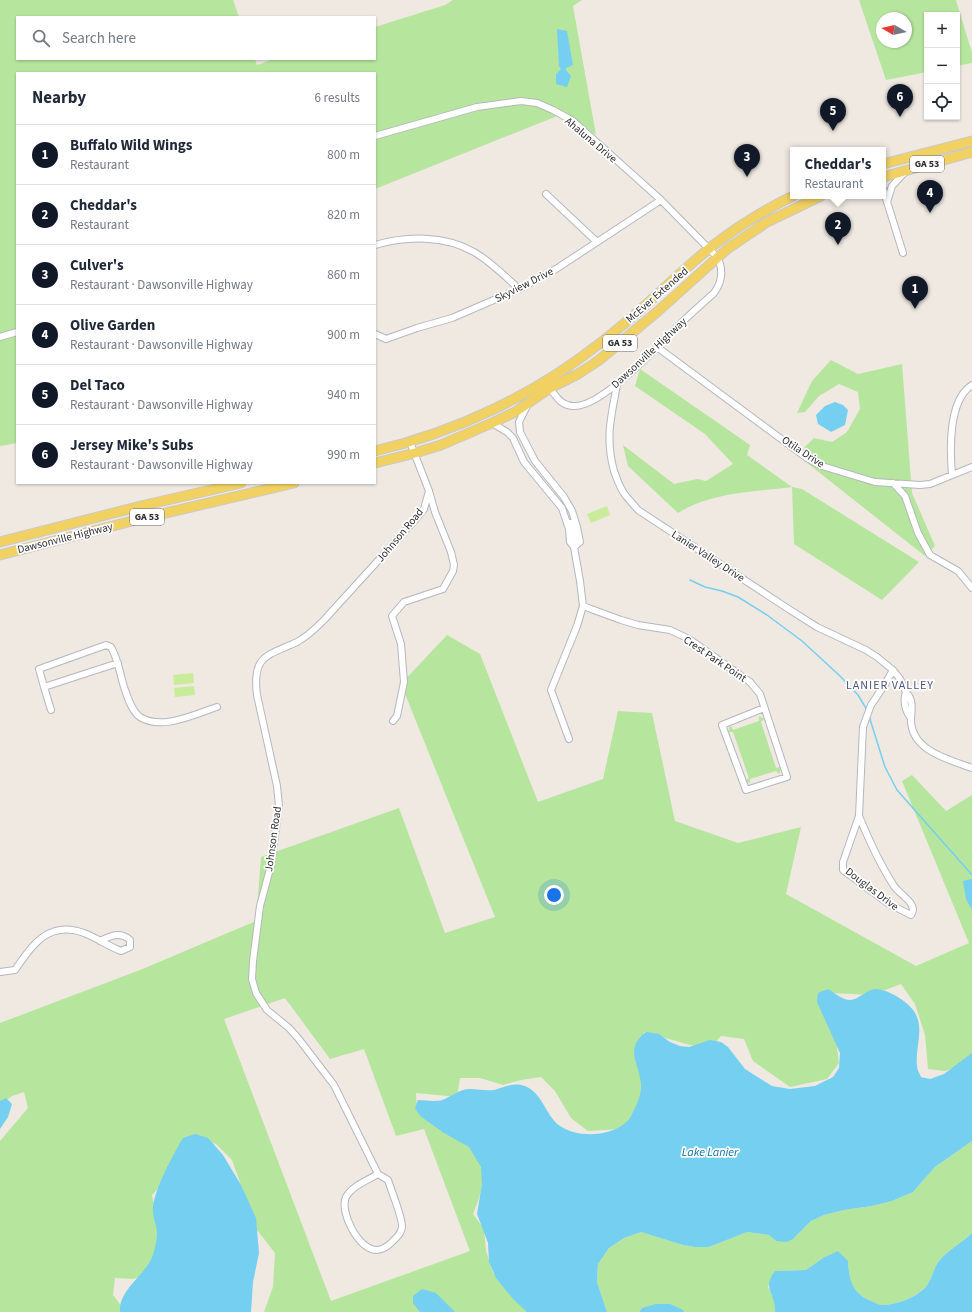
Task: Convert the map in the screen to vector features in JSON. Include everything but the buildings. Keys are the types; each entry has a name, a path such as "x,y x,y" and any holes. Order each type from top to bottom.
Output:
{"main road":[{"name":"GA 53","path":"886,163 972,141"},
{"name":"GA 53","path":"886,176 972,152"},
{"name":"GA 53","path":"710,248 754,217 790,198"},
{"name":"GA 53","path":"376,451 436,434 547,385 578,374 598,361 657,312 717,257 740,240 767,222 815,199"},
{"name":"McEver Extended","path":"547,385 649,303 710,248"},
{"name":"GA 53","path":"376,463 441,445 492,423 515,412 547,385"},
{"name":"Dawsonville Highway","path":"0,542 136,507 237,484"},
{"name":"Dawsonville Highway","path":"0,555 140,519 290,484"}],"street":[{"name":"Ahaluna Drive","path":"376,136 477,107 521,101 536,103 573,121 661,200 710,248 717,257"},
{"path":"887,202 892,186 907,170"},
{"path":"546,194 597,242"},
{"path":"886,199 902,253"},
{"name":"Skyview Drive","path":"376,334 386,339 417,328 442,322 519,289 556,269 661,200"},
{"path":"376,245 392,241 415,239 436,240 455,244 474,252 486,260 519,289"},
{"name":"Dawsonville Highway","path":"547,385 560,402 578,407 590,402 617,385 719,287 722,270 721,264 717,257"},
{"path":"0,337 16,332"},
{"name":"Otila Drive","path":"657,347 808,458 822,466 875,482 920,485 930,484 972,467"},
{"name":"Lanier Valley Drive","path":"617,385 608,439 611,458 617,480 625,495 638,510 817,627 866,650 893,670"},
{"path":"952,475 952,425 955,412 967,388 972,385"},
{"path":"528,402 519,422 520,432 535,462 566,500 572,512 573,528"},
{"path":"492,423 508,432 513,438 524,462 560,505 580,542 574,547 583,606 577,626 552,690 569,739"},
{"path":"393,721 397,716 404,682 401,644 392,616 404,602 443,588 454,565 451,552 435,512 430,491 410,442"},
{"path":"519,450 527,446"},
{"path":"894,483 906,496 918,533 930,555 958,570 972,588"},
{"name":"Johnson Road","path":"378,1174 354,1187 346,1197 344,1207 356,1235 366,1247 377,1250 386,1247 401,1233 403,1225 388,1180 378,1174 334,1084 289,1028 267,1010 256,993 252,979 260,906 271,865 279,806 277,786 257,695 256,682 258,665 265,657 298,641 324,620 415,520 424,509 430,491"},
{"path":"560,505 566,500"},
{"path":"49,530 52,542"},
{"name":"Crest Park Point","path":"583,606 626,622 670,630 690,640 750,682 760,694 787,777 746,790 722,725 764,708"},
{"path":"51,710 39,668 106,645 111,647 118,663 125,688 140,717 161,723 171,722 217,707"},
{"path":"44,686 118,663"},
{"path":"893,670 910,696 914,737 922,746 948,760 972,768"},
{"name":"Douglas Drive","path":"859,816 866,834 895,887 913,906 914,912 911,915 889,904 843,870 843,862 859,816 864,728 870,705 884,686 893,670"},
{"path":"0,972 15,970 28,950 43,936 55,930 66,929 85,933 100,941"}],"green space":[{"path":"0,0 233,0 239,16 16,16 16,60 255,60 257,65 271,60 376,60 376,27 445,5 453,0 582,0 573,6 596,135 562,114 376,189 376,72 16,72 16,443 0,446"},
{"path":"859,0 956,0 960,12 924,12 924,73 886,80"},
{"path":"960,13 972,53 972,63 960,65"},
{"path":"831,360 858,374 902,364 912,493 935,546 925,556 797,455 814,438 832,442 847,432 860,409 858,392 839,384 819,396 805,412 797,413 812,381"},
{"path":"640,369 750,445 747,455 792,487 719,497 691,506 678,513 628,466 623,445 674,484 697,479 706,481 733,464 705,434 635,386"},
{"path":"792,487 802,489 919,562 882,600 794,544"},
{"path":"607,506 610,515 591,523 587,514"},
{"path":"447,635 480,654 538,802 603,779 618,711 652,713 675,821 738,843 801,827 786,894 916,966 969,943 902,781 912,775 946,811 972,795 972,1062 945,1071 928,1069 925,1035 915,1004 901,984 872,995 830,993 839,1063 827,1079 790,1087 753,1061 744,1039 721,1036 710,1048 690,1045 644,1032 641,1047 647,1081 638,1111 620,1129 588,1131 571,1118 555,1091 541,1077 503,1085 480,1078 460,1078 457,1097 416,1093 417,1109 462,1138 470,1145 481,1160 484,1173 482,1187 473,1214 484,1229 486,1251 493,1273 528,1312 264,1312 273,1287 275,1253 257,1230 232,1160 216,1144 192,1137 165,1181 152,1195 163,1251 152,1273 133,1279 115,1278 113,1295 126,1312 0,1312 0,1141 28,1108 24,1092 12,1096 0,1105 0,1023 140,970 256,921 261,857 399,808 445,933 495,917 401,684","holes":["285,998 330,1059 364,1049 396,1136 424,1129 470,1251 331,1301 224,1019"]},
{"path":"193,673 194,683 174,685 173,675"},
{"path":"194,686 195,695 175,697 174,688"},
{"path":"759,716 765,719 761,722 776,768 780,767 781,769 779,774 776,771 750,779 750,783 745,781 749,778 733,732 728,732 730,726 733,730 759,721"},
{"path":"972,1141 972,1233 939,1261 925,1288 911,1298 887,1305 881,1305 871,1301 860,1294 853,1285 849,1274 848,1261 823,1258 806,1270 775,1271 768,1287 776,1305 775,1312 684,1312 683,1310 642,1308 639,1312 607,1312 597,1282 598,1264 609,1248 624,1238 641,1232 683,1245 695,1247 709,1247 747,1232 769,1235 776,1241 793,1239 811,1221 824,1215 892,1201 913,1192 935,1167"}],"water":[{"path":"557,29 567,31 573,65 566,68 571,76 567,87 556,84 556,74 561,69 559,66"},
{"path":"835,402 843,405 848,410 845,425 831,432 818,424 816,415 825,406"},
{"path":"972,879 972,910 966,899 963,881"},
{"name":"Lake Lanier","path":"828,989 841,998 847,1000 853,1000 868,991 875,989 881,990 893,994 906,1002 915,1012 919,1023 917,1069 921,1077 930,1079 944,1074 972,1053 972,1141 935,1167 913,1192 892,1201 824,1215 811,1221 793,1239 787,1242 776,1241 769,1235 747,1232 709,1247 683,1245 641,1232 624,1238 609,1248 598,1264 597,1282 607,1312 527,1312 513,1299 496,1278 489,1262 488,1243 477,1214 482,1184 481,1167 469,1147 444,1133 420,1116 415,1108 418,1100 439,1101 466,1089 494,1090 511,1085 521,1085 534,1092 539,1097 555,1122 565,1129 583,1134 610,1131 627,1122 641,1092 640,1076 634,1056 634,1050 639,1038 646,1032 659,1034 670,1042 680,1046 689,1047 710,1040 721,1042 728,1047 745,1069 772,1086 790,1089 815,1086 833,1077 839,1068 840,1053 817,1002 818,993"},
{"path":"6,1098 12,1104 8,1117 0,1129 0,1101"},
{"path":"195,1134 208,1138 223,1155 241,1185 256,1218 259,1253 253,1282 251,1312 120,1312 123,1297 145,1269 154,1253 157,1234 153,1207 154,1199 161,1181 183,1138"},
{"path":"972,1233 972,1312 775,1312 775,1305 769,1283 775,1271 806,1270 823,1258 838,1251 848,1261 851,1280 856,1290 860,1294 879,1305 893,1304 911,1298 921,1292 929,1282 939,1261"},
{"path":"422,1289 436,1293 455,1312 420,1312 413,1303 413,1296"},
{"path":"656,1304 670,1304 683,1310 684,1312 639,1312 642,1308"}],"waterway":[{"path":"690,580 705,587 738,597 767,615 802,641 840,676 858,695 867,710"},
{"path":"869,716 885,767 897,790 972,875"}],"place":[{"name":"Jersey Mike's Subs","path":"900,117"},
{"name":"Del Taco","path":"833,131"},
{"name":"Culver's","path":"747,177"},
{"name":"Olive Garden","path":"930,213"},
{"name":"Cheddar's","path":"838,245"},
{"name":"Buffalo Wild Wings","path":"915,309"}],"district":[{"name":"LANIER VALLEY","path":"890,685"}]}
